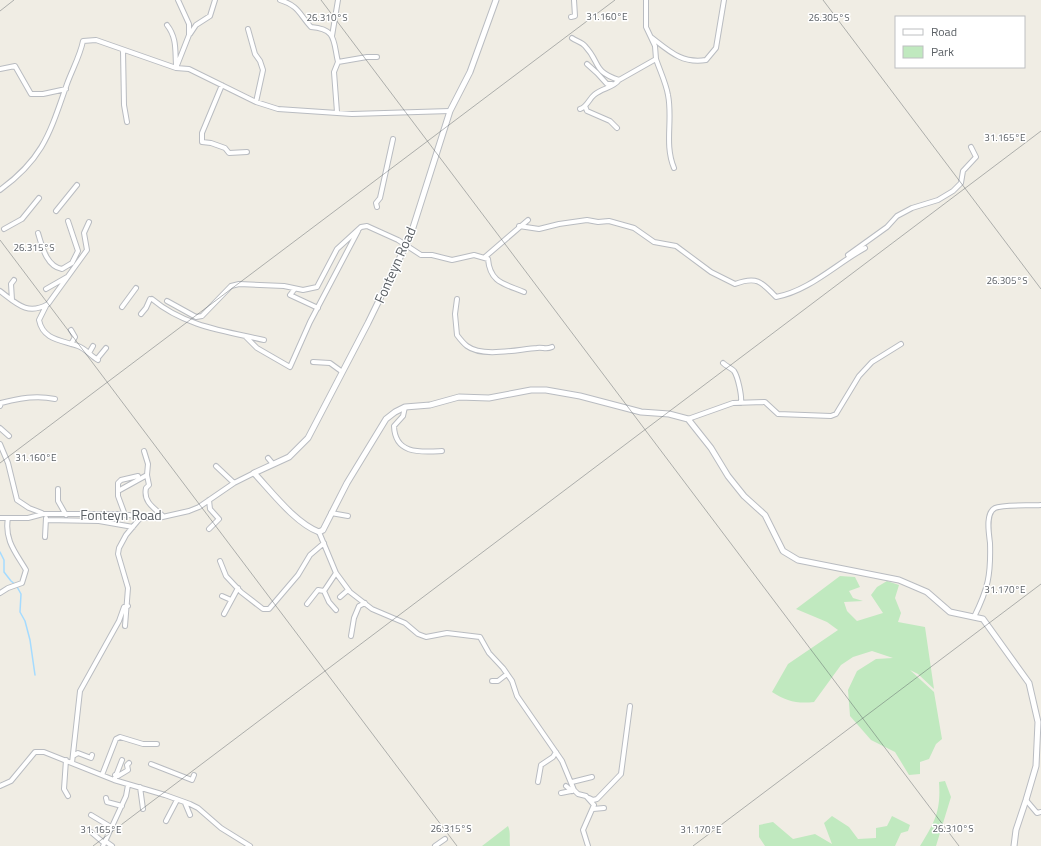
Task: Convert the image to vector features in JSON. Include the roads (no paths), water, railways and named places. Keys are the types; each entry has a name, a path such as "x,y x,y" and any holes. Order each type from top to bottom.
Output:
{"street":[{"path":"178,0 190,24 190,35"},
{"path":"176,68 190,35 196,25 210,16 215,0"},
{"path":"280,0 291,3 301,12 312,27 325,28 332,36"},
{"path":"337,112 334,72 338,62 332,36 338,0"},
{"name":"Fonteyn Road","path":"0,518 28,518 47,514 125,515 141,517 163,516 189,511 209,500 234,483 288,456 308,438 406,246 450,111 470,72 492,16 496,0"},
{"path":"571,17 575,16 574,0"},
{"path":"646,0 646,27 655,46 656,59 668,95 670,128 668,139 670,158 674,168"},
{"path":"651,36 675,56 696,62 706,60 716,48 724,0"},
{"path":"167,25 173,33 176,46 176,68"},
{"path":"248,29 255,54 260,61 263,70 256,102"},
{"path":"572,38 584,45 597,67 608,76 620,80"},
{"path":"0,190 21,174 37,156 49,134 83,41 96,40 176,68 189,69 256,102 278,109 352,114 450,111"},
{"path":"123,50 123,78 127,122"},
{"path":"338,62 367,57 377,57"},
{"path":"587,64 606,84 613,84 656,59"},
{"path":"0,69 15,66 30,94 43,94 66,89"},
{"path":"580,109 585,106 593,96 615,85 620,80"},
{"path":"222,85 202,132 201,140 204,144 211,143 224,148 229,153 247,152"},
{"path":"585,106 587,111 610,120 617,128"},
{"path":"377,208 376,203 380,198 393,139"},
{"path":"519,226 539,229 559,224 587,220 598,222 609,220 634,228 654,242 676,246 711,272 735,284 747,279 755,279 766,286 776,297 785,295 812,283 887,227 897,216 912,208 938,200 953,191 961,183 963,171 976,156 971,148"},
{"path":"56,211 77,185"},
{"path":"4,229 22,219 39,198"},
{"path":"485,257 519,226 528,220"},
{"path":"38,233 43,252 53,264 62,269 72,263 78,251 68,221"},
{"path":"89,222 84,233 87,250 48,304 39,320 44,333 49,337 71,344 90,353 98,360 106,348"},
{"path":"167,301 196,317 202,316 231,286 239,284 284,286 294,290 317,287 337,249 360,227 367,226 398,240 421,255 432,255 452,260 474,255 485,257 488,259 489,270 495,279 524,292"},
{"path":"246,337 257,348 290,367 318,308 360,227"},
{"path":"837,264 865,248"},
{"path":"46,289 69,275"},
{"path":"12,300 11,284 14,280"},
{"path":"122,307 136,288"},
{"path":"0,290 12,300 27,309 34,310 48,304"},
{"path":"294,290 290,295 318,308"},
{"path":"141,314 151,299 168,312 189,321 221,332 264,340"},
{"path":"457,299 455,314 457,320 457,335 468,347 486,352 529,350 538,347 552,347"},
{"path":"71,330 75,337 71,344"},
{"path":"688,419 722,406 741,403 765,402 778,414 831,416 836,414 852,386 872,362 901,344"},
{"path":"90,353 93,346"},
{"path":"313,362 330,363 342,371"},
{"path":"723,363 733,370 736,375 742,395 741,403"},
{"path":"319,532 323,530 331,513 386,419 405,407 430,405 459,397 489,398 532,390 546,390 580,396 641,412 670,414 688,419 711,448 728,476 744,496 765,515 786,553 798,560 899,580 914,585 927,592 950,612 983,619 1029,683 1038,722 1036,766 1016,830 1014,846"},
{"path":"0,406 1,403 26,398 45,397 54,399"},
{"path":"405,407 403,416 394,426 394,431 400,444 417,452 442,450"},
{"path":"0,428 9,436"},
{"path":"0,444 8,463 17,500 29,508 42,513"},
{"path":"144,451 148,464 147,475 149,485 146,488 145,497 149,505 163,516"},
{"path":"268,458 273,464"},
{"path":"216,466 234,483"},
{"path":"254,473 295,516 311,529 319,532 336,573 348,590 365,604 406,623 418,634 426,637 447,633 480,637 490,653 507,674 517,696 562,761 572,782 573,791"},
{"path":"118,491 147,475"},
{"path":"125,515 118,491 118,483 121,480 138,476"},
{"path":"58,489 58,501 66,514"},
{"path":"209,500 210,509 219,519 209,529"},
{"path":"974,617 985,594 991,570 990,514 994,508 1001,506 1029,507 1041,504"},
{"path":"331,513 348,516"},
{"path":"45,537 47,514"},
{"path":"125,626 128,606 128,588 118,554 119,548 141,517"},
{"path":"0,593 8,588 22,583 26,570 10,545 7,532 8,518"},
{"path":"46,520 99,521 133,527"},
{"path":"220,561 226,576 238,588 263,609 269,609 298,575 310,555 324,543"},
{"path":"324,591 336,573"},
{"path":"224,614 238,588"},
{"path":"307,604 318,590 324,591"},
{"path":"340,597 348,590"},
{"path":"324,591 329,602 336,610"},
{"path":"222,596 231,600"},
{"path":"351,636 354,618 359,606 365,604"},
{"path":"72,763 80,691 119,621 124,607 128,606"},
{"path":"492,681 498,681 507,674"},
{"path":"566,786 573,791 593,800 597,799 620,778 630,706"},
{"path":"102,775 116,738 120,736 143,744 157,744"},
{"path":"0,786 10,781 35,752 44,752 102,775 115,778 128,785 140,787 198,808 220,828 250,846"},
{"path":"538,782 541,765 553,758 556,752"},
{"path":"72,757 78,753 88,758 91,758 92,755"},
{"path":"66,760 64,789 68,796"},
{"path":"115,778 122,760"},
{"path":"115,778 128,770 127,765 129,763"},
{"path":"151,764 192,780 194,775"},
{"path":"572,782 592,778"},
{"path":"104,844 122,806 128,785"},
{"path":"140,787 143,809"},
{"path":"561,794 573,791"},
{"path":"106,798 107,802 122,806"},
{"path":"588,846 583,830 594,805 589,798"},
{"path":"166,821 177,800"},
{"path":"1026,800 1037,813 1041,812"},
{"path":"185,803 190,815"},
{"path":"593,809 604,808"},
{"path":"90,815 111,827"},
{"path":"92,832 104,844 112,846"},
{"path":"434,846 445,840"}],"waterway":[{"path":"0,552 4,560 4,572 16,585 21,594 20,612 25,621 30,640 35,675"}]}
